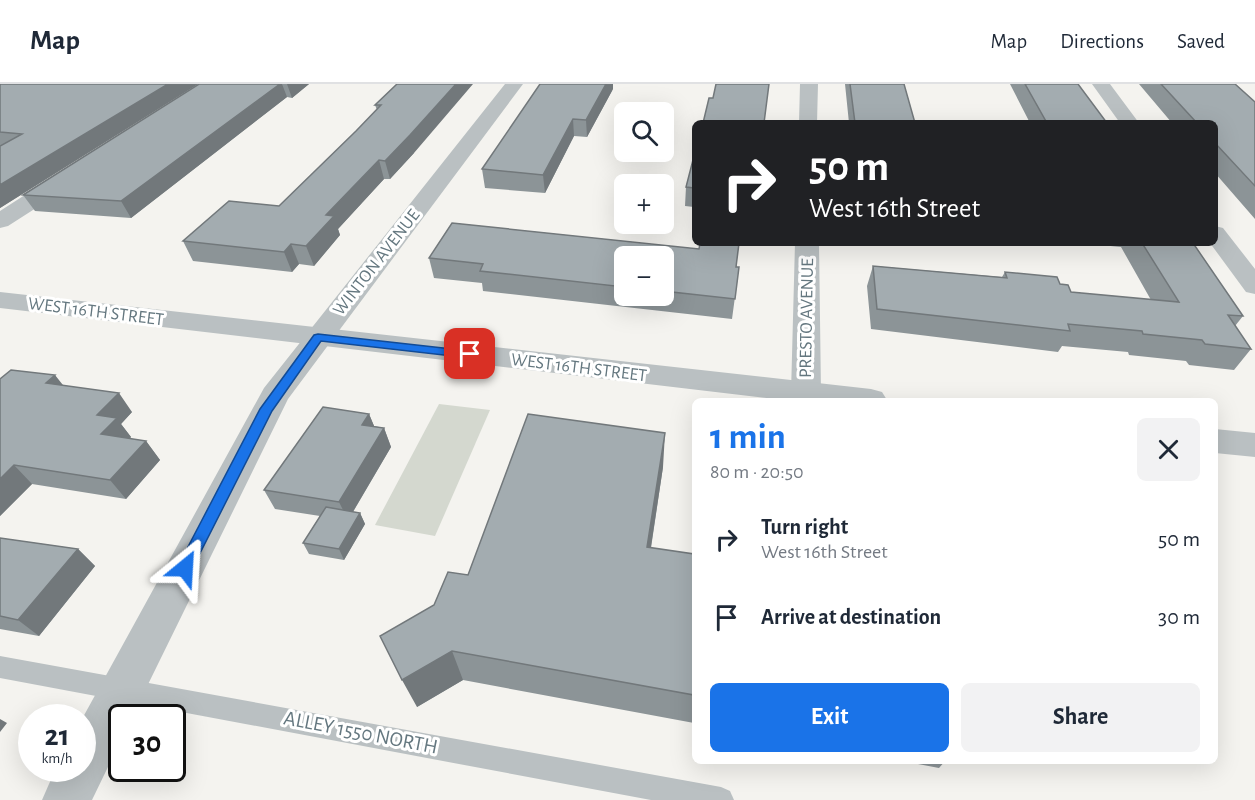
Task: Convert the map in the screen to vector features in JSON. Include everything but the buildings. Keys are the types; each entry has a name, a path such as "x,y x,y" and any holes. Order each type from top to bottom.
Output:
{"street":[{"name":"WINTON AVENUE","path":"96,741 267,409 318,337 514,84"},
{"path":"808,120 809,84"},
{"path":"1101,84 1128,120"},
{"path":"0,221 87,165"},
{"path":"1218,237 1255,286"},
{"name":"PRESTO AVENUE","path":"806,393 807,246"},
{"name":"WEST 16TH STREET","path":"0,300 853,398"},
{"path":"1218,441 1255,446"},
{"name":"WINTON AVENUE","path":"66,800 75,782"}],"lane":[{"name":"ALLEY 1550 NORTH","path":"0,667 721,800"}],"shaded area":[{"path":"439,404 490,410 435,536 375,525"}],"route":[{"path":"185,568 275,395 318,337 470,354"}]}
